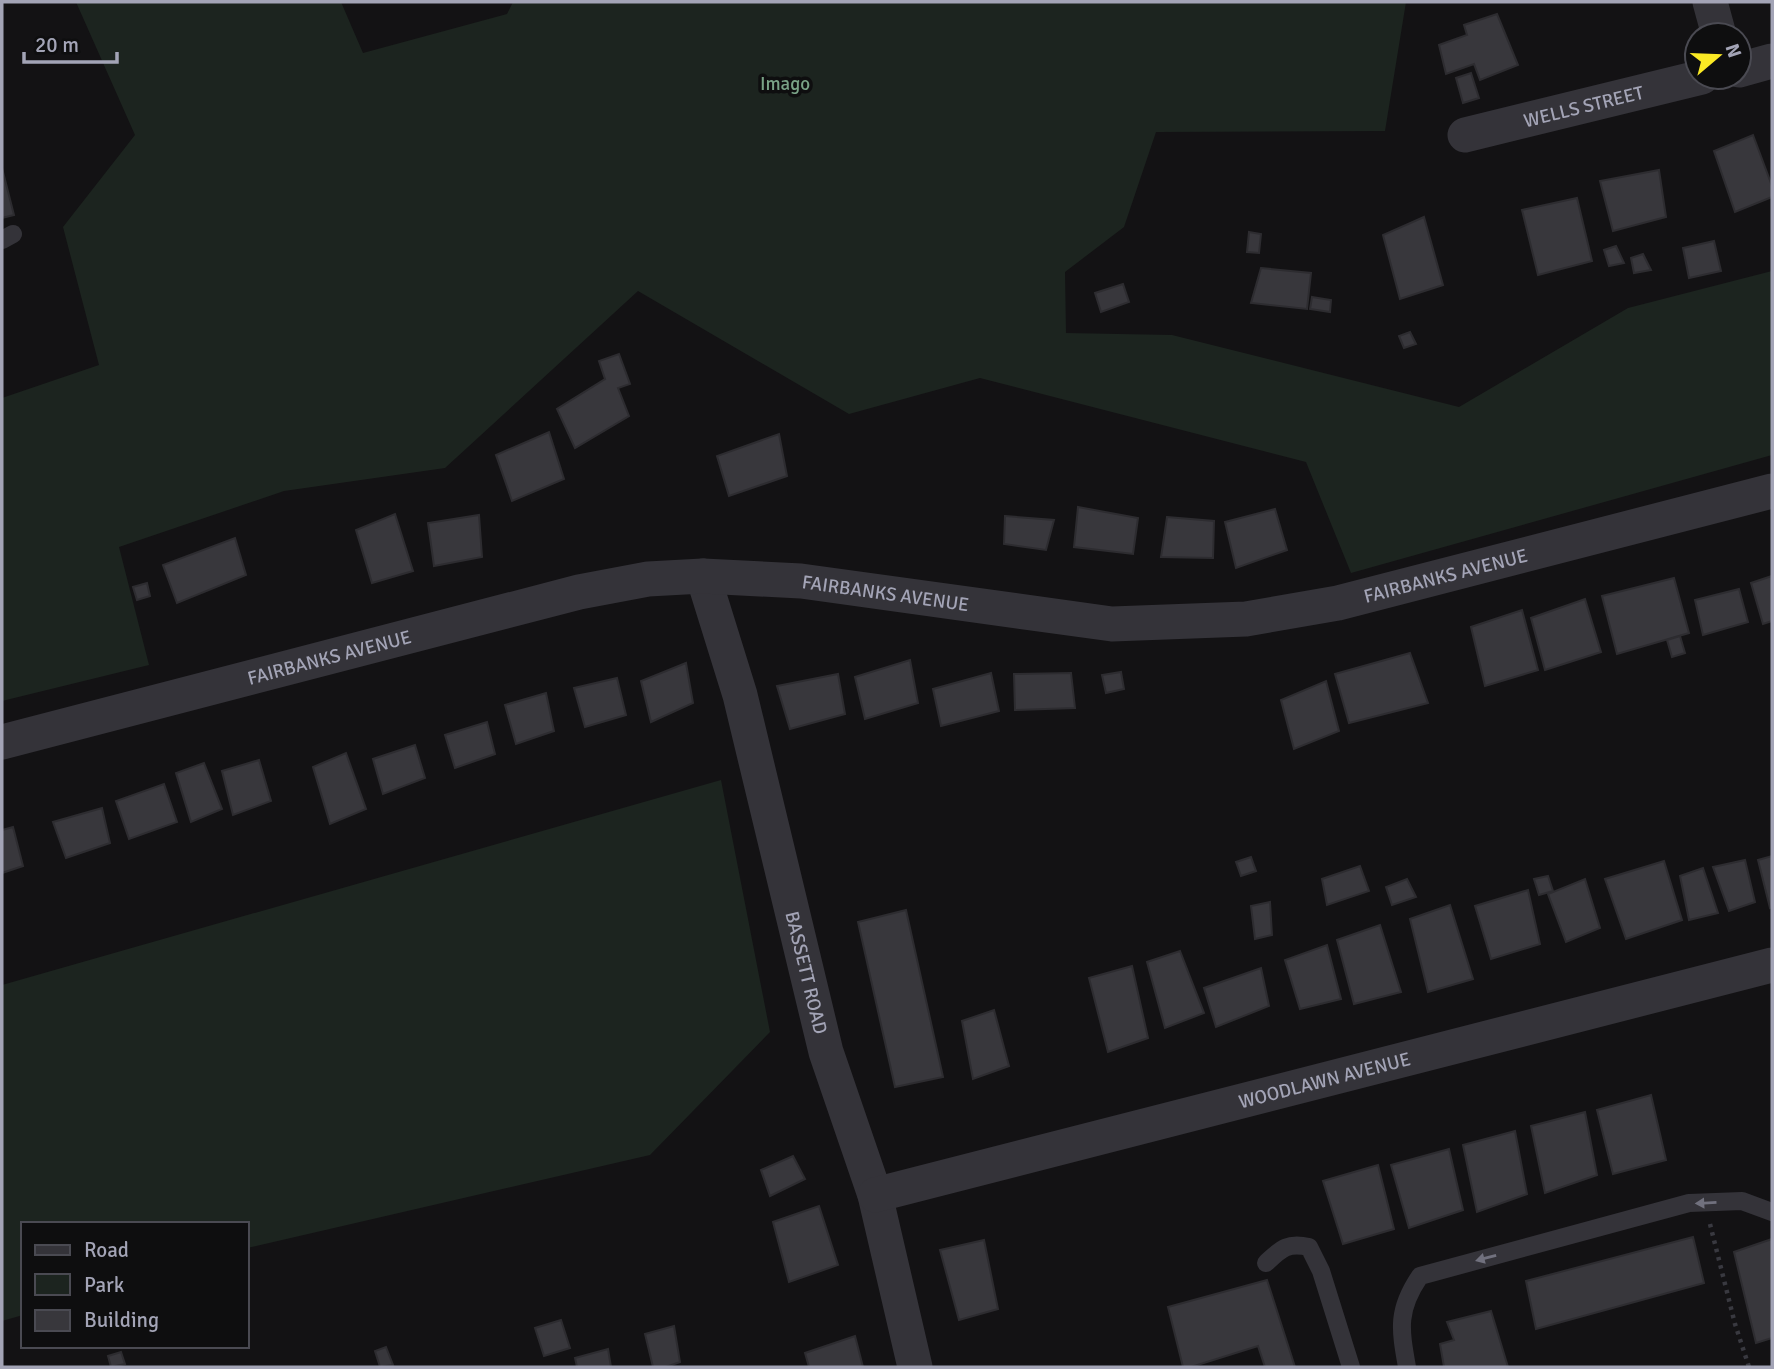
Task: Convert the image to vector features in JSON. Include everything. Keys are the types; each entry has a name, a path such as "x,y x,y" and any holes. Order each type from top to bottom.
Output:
{"street":[{"path":"1710,2 1715,21"},
{"path":"1753,66 1772,61"},
{"name":"WELLS STREET","path":"1465,135 1683,82"},
{"name":"FAIRBANKS AVENUE","path":"2,742 579,592 648,579 703,576 801,581 1112,624 1246,619 1338,603 1772,491"},
{"name":"BASSETT ROAD","path":"703,576 740,695 826,1052 875,1195 915,1367"},
{"name":"WOODLAWN AVENUE","path":"875,1195 1772,965"}],"lane":[{"path":"1407,1367 1401,1334 1406,1298 1420,1276 1689,1203 1742,1201 1772,1212"},
{"path":"1266,1263 1282,1249 1296,1244 1308,1247 1321,1271 1351,1367"}],"path":[{"path":"1704,1203 1734,1324 1749,1367"}],"green space":[{"name":"Imago","path":"76,2 341,2 363,53 507,14 513,2 1406,2 1385,131 1156,132 1124,227 1065,272 1066,333 1172,335 1459,407 1628,308 1772,271 1772,455 1351,573 1306,462 980,378 849,414 638,291 445,468 284,491 119,547 149,665 2,701 2,398 99,365 63,227 135,135"},
{"path":"721,780 770,1032 650,1155 248,1248 248,1222 21,1222 21,1316 2,1321 2,985"}],"building":[{"path":"1497,14 1518,65 1480,80 1474,64 1446,74 1439,45 1467,35 1464,25"},
{"path":"1471,73 1479,98 1463,103 1456,78"},
{"path":"1753,135 1772,186 1772,197 1735,212 1714,151"},
{"path":"2,168 14,215 2,218"},
{"path":"1659,170 1666,217 1613,231 1600,181"},
{"path":"1577,198 1592,261 1538,275 1522,210"},
{"path":"1424,217 1443,285 1400,299 1383,235"},
{"path":"1249,232 1261,234 1259,253 1247,252"},
{"path":"1714,241 1721,271 1689,278 1683,248"},
{"path":"1616,246 1624,263 1609,266 1604,250"},
{"path":"1643,254 1651,270 1634,273 1631,258"},
{"path":"1261,268 1311,273 1307,309 1251,303"},
{"path":"1123,284 1129,302 1101,312 1095,293"},
{"path":"1312,297 1331,300 1330,312 1310,309"},
{"path":"1410,332 1416,344 1404,348 1399,336"},
{"path":"619,354 630,384 618,388 629,416 575,448 557,409 605,379 599,361"},
{"path":"549,432 564,479 512,501 496,455"},
{"path":"779,434 787,476 729,496 717,456"},
{"path":"1078,507 1138,518 1133,554 1074,547"},
{"path":"1275,509 1287,550 1236,568 1225,522"},
{"path":"395,514 413,571 372,583 356,530"},
{"path":"479,515 482,557 434,566 428,523"},
{"path":"1005,516 1054,520 1046,550 1004,544"},
{"path":"1167,517 1214,521 1213,558 1161,557"},
{"path":"235,538 246,575 177,603 163,565"},
{"path":"1772,576 1772,621 1763,624 1751,583"},
{"path":"1674,578 1689,633 1617,654 1602,596"},
{"path":"147,583 150,596 137,600 133,587"},
{"path":"1739,589 1748,622 1703,635 1695,600"},
{"path":"1585,599 1601,652 1545,670 1531,618"},
{"path":"1522,610 1538,670 1485,686 1471,627"},
{"path":"1680,636 1685,653 1672,657 1667,640"},
{"path":"1410,653 1428,703 1349,723 1335,674"},
{"path":"910,660 918,703 865,719 855,677"},
{"path":"686,663 693,703 651,722 641,681"},
{"path":"1121,672 1124,689 1106,693 1102,675"},
{"path":"991,673 999,711 941,726 933,689"},
{"path":"1071,673 1075,708 1015,710 1014,674"},
{"path":"838,674 845,714 790,729 777,686"},
{"path":"617,678 626,715 585,727 574,688"},
{"path":"1326,681 1339,731 1294,749 1281,700"},
{"path":"546,693 554,731 516,744 505,705"},
{"path":"487,722 495,754 455,768 445,735"},
{"path":"415,745 425,778 383,794 373,759"},
{"path":"346,753 366,809 330,824 313,767"},
{"path":"259,760 271,801 233,815 222,771"},
{"path":"204,763 222,809 191,822 176,773"},
{"path":"164,784 177,822 129,839 116,801"},
{"path":"102,808 110,843 66,858 53,822"},
{"path":"13,827 23,866 2,873 2,830"},
{"path":"1772,856 1772,907 1770,908 1758,860"},
{"path":"1251,857 1256,871 1241,876 1236,862"},
{"path":"1745,860 1755,902 1729,911 1713,867"},
{"path":"1664,861 1682,920 1626,939 1605,879"},
{"path":"1360,866 1369,891 1327,905 1322,879"},
{"path":"1703,868 1718,913 1689,920 1680,876"},
{"path":"1548,876 1553,891 1539,895 1534,879"},
{"path":"1407,879 1416,897 1392,905 1386,887"},
{"path":"1585,879 1600,928 1566,942 1548,894"},
{"path":"1528,890 1540,944 1491,959 1475,906"},
{"path":"1270,902 1272,935 1255,939 1251,906"},
{"path":"1450,905 1473,979 1428,992 1410,919"},
{"path":"906,910 943,1077 895,1087 858,922"},
{"path":"1380,925 1401,992 1354,1004 1337,940"},
{"path":"1327,945 1341,999 1300,1009 1285,960"},
{"path":"1180,951 1204,1013 1165,1028 1147,962"},
{"path":"1132,966 1148,1038 1108,1052 1089,978"},
{"path":"1261,968 1269,1006 1216,1027 1204,988"},
{"path":"994,1010 1009,1066 973,1079 962,1021"},
{"path":"1651,1095 1666,1160 1613,1174 1597,1110"},
{"path":"1585,1112 1597,1175 1545,1193 1531,1126"},
{"path":"1515,1131 1527,1194 1477,1212 1463,1145"},
{"path":"1449,1149 1463,1210 1409,1228 1391,1165"},
{"path":"793,1156 805,1179 770,1196 761,1170"},
{"path":"1378,1165 1394,1229 1343,1244 1323,1181"},
{"path":"819,1206 838,1265 789,1282 773,1222"},
{"path":"1693,1237 1704,1283 1536,1329 1526,1281"},
{"path":"1772,1239 1772,1338 1756,1343 1734,1252"},
{"path":"984,1240 998,1309 959,1320 940,1250"},
{"path":"1267,1280 1295,1367 1265,1367 1258,1346 1191,1367 1183,1367 1168,1307"},
{"path":"1491,1311 1508,1367 1444,1367 1440,1344 1454,1340 1447,1322"},
{"path":"561,1320 570,1348 544,1356 535,1328"},
{"path":"674,1326 680,1362 666,1367 653,1367 645,1334"},
{"path":"855,1336 863,1367 809,1367 805,1353"},
{"path":"386,1347 393,1365 380,1367 375,1351"},
{"path":"608,1349 611,1367 577,1367 575,1358"},
{"path":"121,1352 125,1364 111,1367 108,1356"}]}
